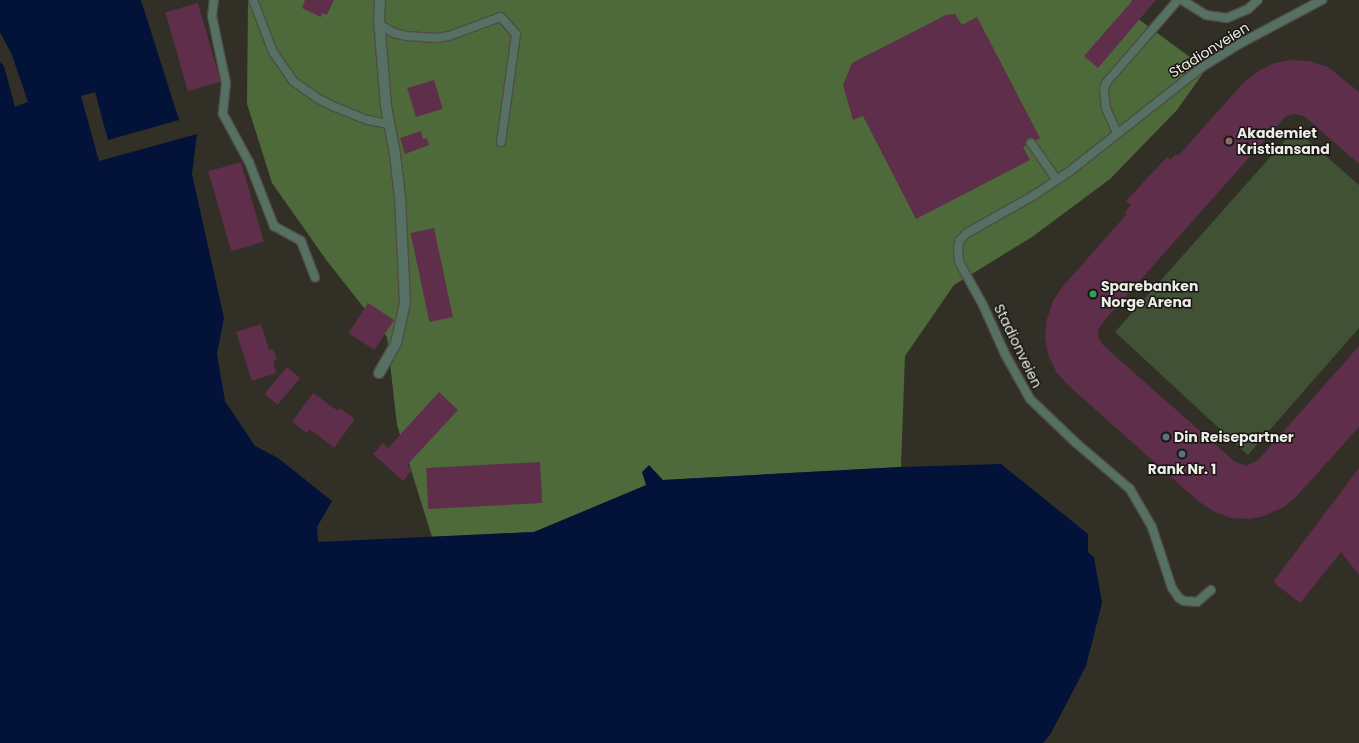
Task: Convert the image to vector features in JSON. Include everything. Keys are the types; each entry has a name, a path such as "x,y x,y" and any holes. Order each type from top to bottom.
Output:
{"street":[{"path":"379,373 396,342 406,303 400,198 395,154 389,124 379,24 380,0"}],"lane":[{"path":"214,0 212,16 226,83 223,114 249,162 274,226 301,241 315,277"},
{"path":"253,0 273,52 293,82 317,98 335,107 368,120 389,124"},
{"path":"1117,133 1106,108 1104,89 1106,83 1178,0"},
{"name":"Stadionveien","path":"1182,0 1206,15 1227,18 1248,9 1258,0"},
{"name":"Stadionveien","path":"1209,593 1197,602 1184,601 1179,598 1172,588 1152,527 1130,489 1064,433 1030,399 959,261 958,248 960,240 967,233 1020,204 1057,180 1174,87 1212,60 1322,0"},
{"path":"379,24 394,33 406,36 436,38 449,36 500,17 516,34 501,142"},
{"path":"1031,143 1057,180"}],"green space":[{"path":"248,0 1132,0 1137,18 1206,69 1177,110 1110,179 1032,237 954,285 905,356 901,467 663,480 534,532 432,537 397,425 387,337 327,261 272,183 247,104"},
{"path":"1295,129 1359,185 1359,328 1248,455 1115,332"}],"water":[{"path":"0,0 141,0 179,120 108,140 95,92 81,96 99,161 197,134 192,174 224,318 217,354 225,401 255,446 278,458 332,501 317,527 318,542 534,532 646,485 642,472 649,465 663,480 901,467 1001,464 1088,534 1088,552 1094,557 1102,603 1086,666 1050,735 1043,743 0,743 0,62 4,66 15,107 28,102 12,55 0,32"}],"building":[{"path":"305,0 334,0 327,15 322,13 321,17 302,8"},
{"path":"1133,0 1156,0 1098,68 1084,56"},
{"path":"198,3 221,82 188,91 165,12"},
{"path":"955,14 962,25 977,17 1040,138 1023,147 1030,160 916,219 863,116 853,120 843,85 852,63 946,15"},
{"name":"Sparebanken Norge Arena","path":"1292,60 1309,61 1328,67 1359,92 1359,164 1304,116 1295,114 1286,116 1104,321 1098,330 1099,339 1104,346 1234,461 1246,466 1258,460 1359,346 1359,427 1295,498 1284,507 1261,517 1249,519 1231,518 1213,511 1198,501 1069,386 1057,373 1048,355 1045,337 1047,319 1053,301 1063,286 1127,214 1125,212 1131,205 1126,201 1167,157 1170,160 1176,154 1178,156 1243,83 1257,72 1274,63"},
{"path":"434,80 443,109 416,117 407,88"},
{"path":"421,131 423,139 427,138 429,145 405,154 400,138"},
{"path":"241,162 264,242 231,251 208,171"},
{"path":"434,228 453,317 429,322 411,233"},
{"path":"368,303 394,320 374,350 348,333"},
{"path":"261,324 269,350 273,349 277,360 273,361 276,373 252,381 236,332"},
{"path":"287,367 300,378 278,405 265,394"},
{"path":"439,392 458,410 407,465 412,470 403,481 373,454 383,443 388,448"},
{"path":"313,393 338,411 340,408 355,419 334,448 310,429 307,433 292,422"},
{"path":"540,462 542,503 428,509 426,468"},
{"path":"1359,468 1359,575 1341,552 1300,603 1273,582"}],"place":[{"name":"Akademiet Kristiansand","path":"1229,141"},
{"name":"Sparebanken Norge Arena","path":"1093,294"},
{"name":"Din Reisepartner","path":"1166,437"},
{"name":"Rank Nr. 1","path":"1182,454"}]}
